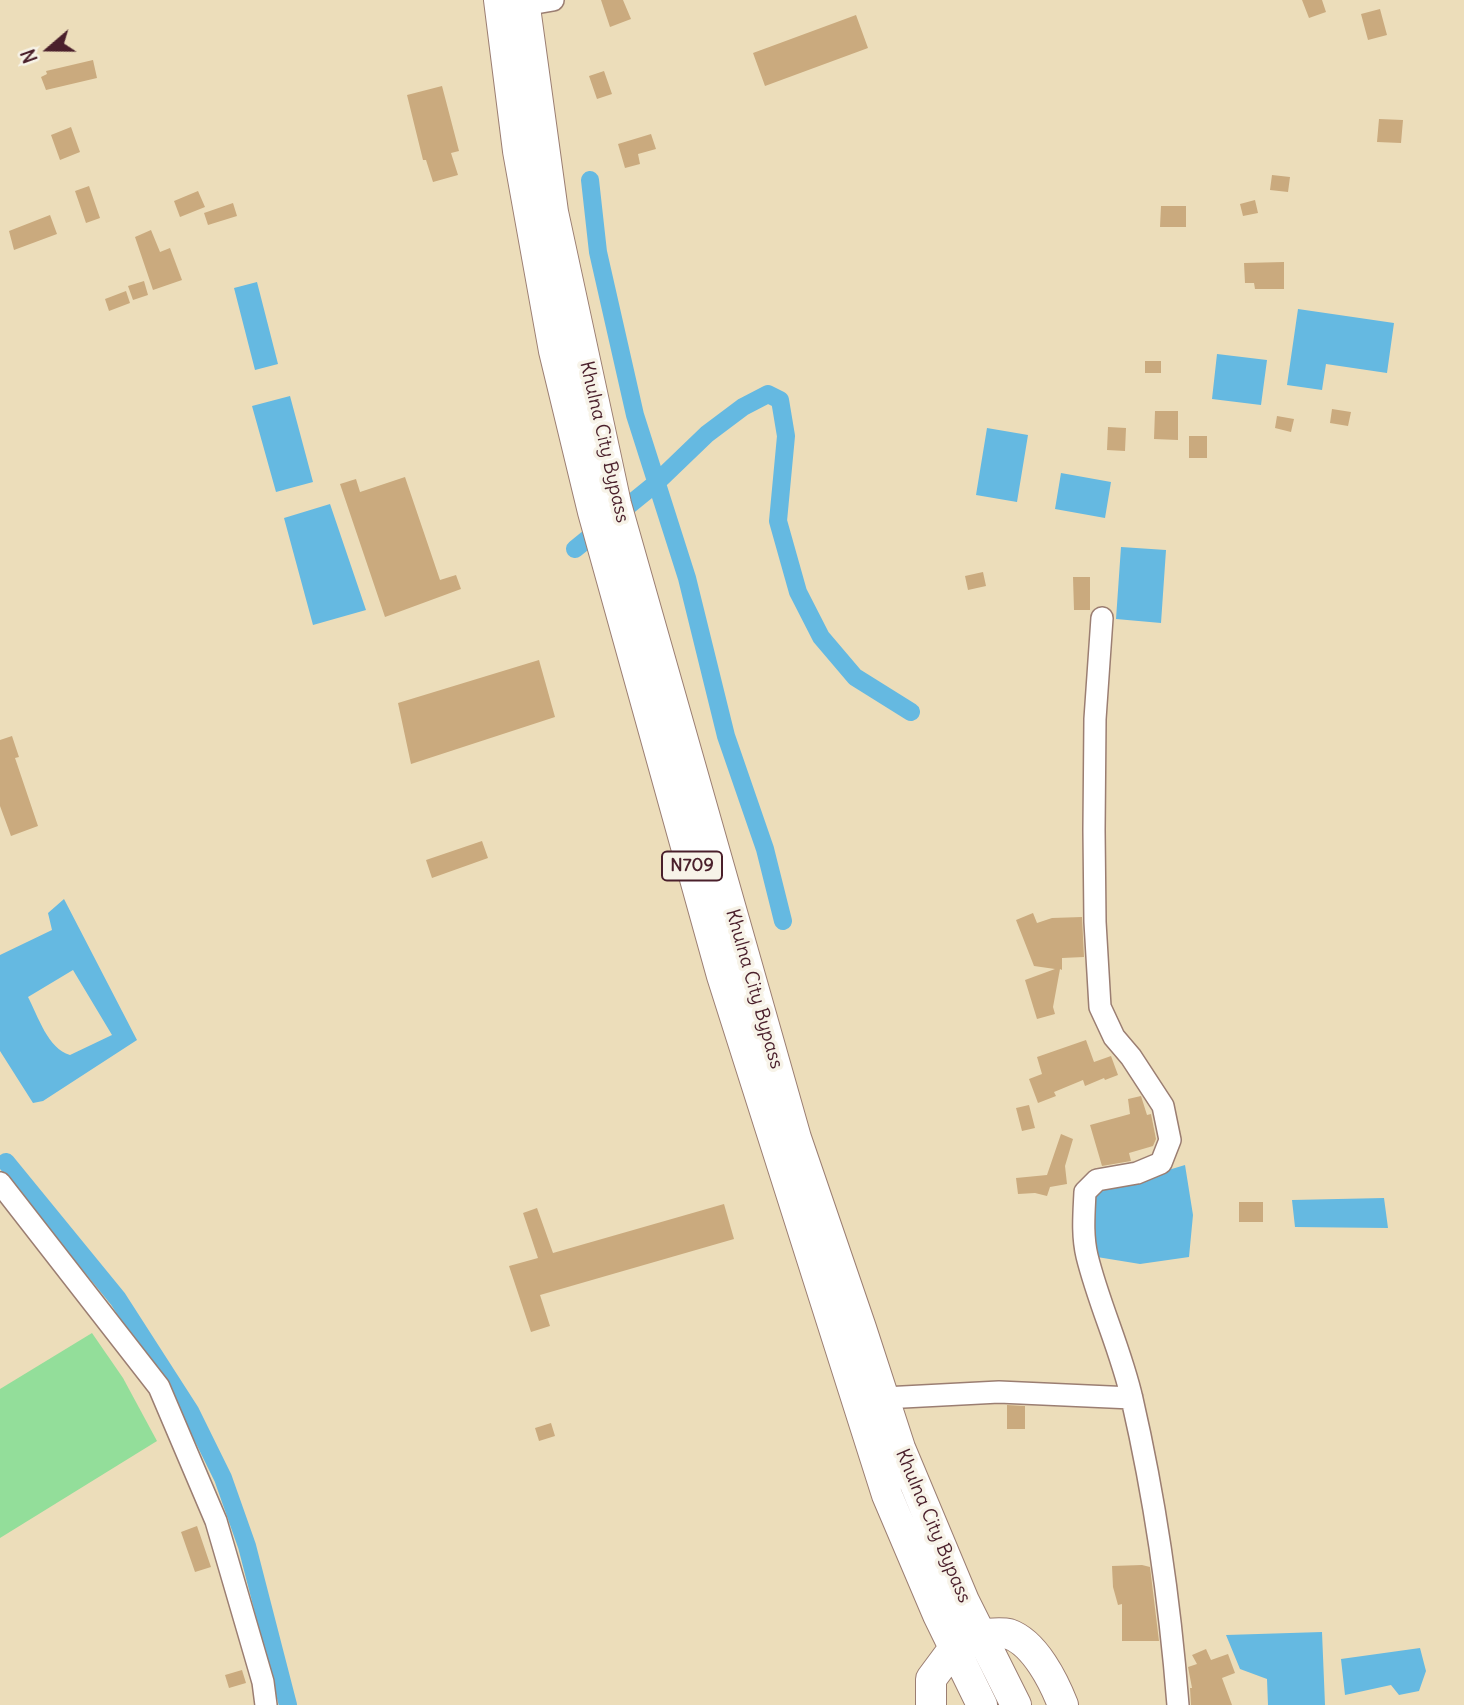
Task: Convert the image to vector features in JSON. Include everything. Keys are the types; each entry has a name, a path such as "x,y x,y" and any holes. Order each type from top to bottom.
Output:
{"highway":[{"name":"Khulna City Bypass","path":"525,1 554,212 616,504 796,1138 900,1448 930,1524 1016,1705"},
{"name":"Khulna City Bypass","path":"525,1 519,150 551,338 593,512 722,976 847,1375 887,1495 982,1705"},
{"path":"980,1634 1009,1634 1028,1647 1050,1674 1063,1705"},
{"path":"931,1705 931,1679 954,1648"}],"street":[{"path":"1102,618 1096,719 1094,830 1095,922 1100,1007 1114,1037 1163,1106 1170,1140 1161,1163 1137,1174 1097,1180 1085,1192 1083,1228 1087,1256 1119,1350 1132,1398 1164,1584 1178,1705"},
{"path":"0,1183 159,1387 216,1521 262,1682 266,1705"},
{"path":"884,1398 999,1392 1132,1398"}],"green space":[{"path":"92,1333 123,1378 157,1441 0,1538 0,1389"}],"water":[{"path":"257,282 278,364 255,370 234,288"},
{"path":"1298,309 1394,323 1387,373 1326,364 1322,390 1287,385"},
{"path":"1217,354 1267,360 1261,405 1212,399"},
{"path":"290,396 313,482 276,492 252,406"},
{"path":"987,428 1028,435 1017,502 976,495"},
{"path":"1061,473 1111,482 1105,518 1055,509"},
{"path":"330,504 366,610 313,625 284,518"},
{"path":"1121,547 1166,550 1161,623 1116,619"},
{"path":"64,899 137,1040 43,1101 33,1103 0,1051 0,955 52,930 48,913","holes":["73,970 112,1035 70,1055 62,1052 44,1031 28,997"]},
{"path":"1185,1165 1193,1215 1189,1257 1140,1264 1097,1257 1089,1200 1101,1184 1132,1181"},
{"path":"1384,1198 1388,1228 1295,1227 1292,1200"},
{"path":"1322,1632 1325,1705 1268,1705 1267,1679 1240,1669 1226,1635"},
{"path":"1420,1648 1426,1671 1419,1691 1399,1695 1391,1685 1345,1695 1341,1659"}],"building":[{"path":"601,0 623,0 631,19 610,27"},
{"path":"1302,0 1322,0 1326,12 1309,18"},
{"path":"1380,9 1387,35 1368,40 1361,14"},
{"path":"856,15 868,48 765,86 753,53"},
{"path":"93,60 97,78 46,90 41,77 47,74 46,71"},
{"path":"604,71 612,94 597,99 589,76"},
{"path":"442,86 459,151 451,153 458,175 433,182 426,160 423,160 407,95"},
{"path":"1379,119 1403,120 1401,143 1377,142"},
{"path":"71,127 80,152 60,160 51,135"},
{"path":"651,134 656,149 638,154 640,164 625,168 618,144"},
{"path":"1272,175 1290,177 1288,192 1270,190"},
{"path":"89,186 100,218 86,223 75,191"},
{"path":"198,191 205,207 180,217 174,201"},
{"path":"1255,200 1258,213 1243,216 1240,204"},
{"path":"233,203 237,216 208,225 204,213"},
{"path":"1161,206 1186,206 1186,227 1160,227"},
{"path":"50,215 57,234 14,250 9,231"},
{"path":"151,230 160,252 170,248 182,280 153,290 135,237"},
{"path":"1284,262 1284,289 1255,289 1254,283 1245,283 1244,263"},
{"path":"144,281 148,295 133,300 128,286"},
{"path":"126,291 130,303 109,311 105,299"},
{"path":"1145,361 1161,361 1161,373 1145,373"},
{"path":"1332,409 1351,412 1348,426 1330,423"},
{"path":"1155,411 1178,411 1178,440 1154,439"},
{"path":"1277,416 1294,419 1291,432 1275,428"},
{"path":"1108,427 1126,428 1125,451 1107,450"},
{"path":"1189,436 1207,436 1207,458 1189,458"},
{"path":"405,477 440,580 456,575 461,589 385,617 340,484 356,479 360,492"},
{"path":"983,572 986,586 968,590 965,576"},
{"path":"1073,577 1090,577 1090,610 1074,610"},
{"path":"539,660 555,717 411,764 398,703"},
{"path":"12,736 19,757 15,758 38,826 11,836 0,806 0,740"},
{"path":"482,841 488,858 432,878 426,860"},
{"path":"1033,913 1037,923 1052,918 1082,917 1084,957 1062,958 1062,970 1060,969 1053,1007 1055,1014 1037,1019 1025,980 1055,969 1034,966 1016,920"},
{"path":"1086,1040 1094,1062 1111,1056 1118,1075 1085,1086 1083,1080 1054,1092 1056,1096 1038,1103 1029,1079 1042,1074 1037,1057"},
{"path":"1141,1096 1147,1115 1151,1114 1156,1139 1153,1146 1129,1153 1131,1161 1102,1166 1090,1125 1130,1114 1128,1099"},
{"path":"1029,1105 1035,1128 1022,1131 1016,1108"},
{"path":"1061,1134 1073,1139 1065,1166 1067,1184 1050,1187 1047,1196 1035,1193 1018,1194 1016,1178 1047,1175"},
{"path":"1239,1202 1263,1202 1263,1222 1239,1222"},
{"path":"724,1204 734,1239 540,1295 550,1326 531,1332 509,1266 538,1258 523,1213 537,1208 553,1253"},
{"path":"1007,1405 1025,1406 1025,1429 1007,1429"},
{"path":"551,1423 555,1436 539,1441 535,1428"},
{"path":"197,1526 211,1567 195,1572 181,1532"},
{"path":"1112,1566 1150,1567 1159,1641 1122,1641 1122,1604 1118,1605 1113,1587"},
{"path":"1206,1649 1211,1660 1228,1654 1235,1673 1222,1678 1232,1705 1191,1705 1192,1688 1188,1667 1197,1664 1192,1655"},
{"path":"242,1670 246,1683 229,1688 225,1675"}],"waterway":[{"path":"590,180 598,252 635,415 687,578 726,736 765,849 783,921"},
{"path":"575,549 655,484 707,434 743,407 768,394 780,400 786,436 778,521 798,592 821,637 855,677 911,712"},
{"path":"6,1162 118,1299 190,1411 223,1478 247,1546 288,1705"}]}
